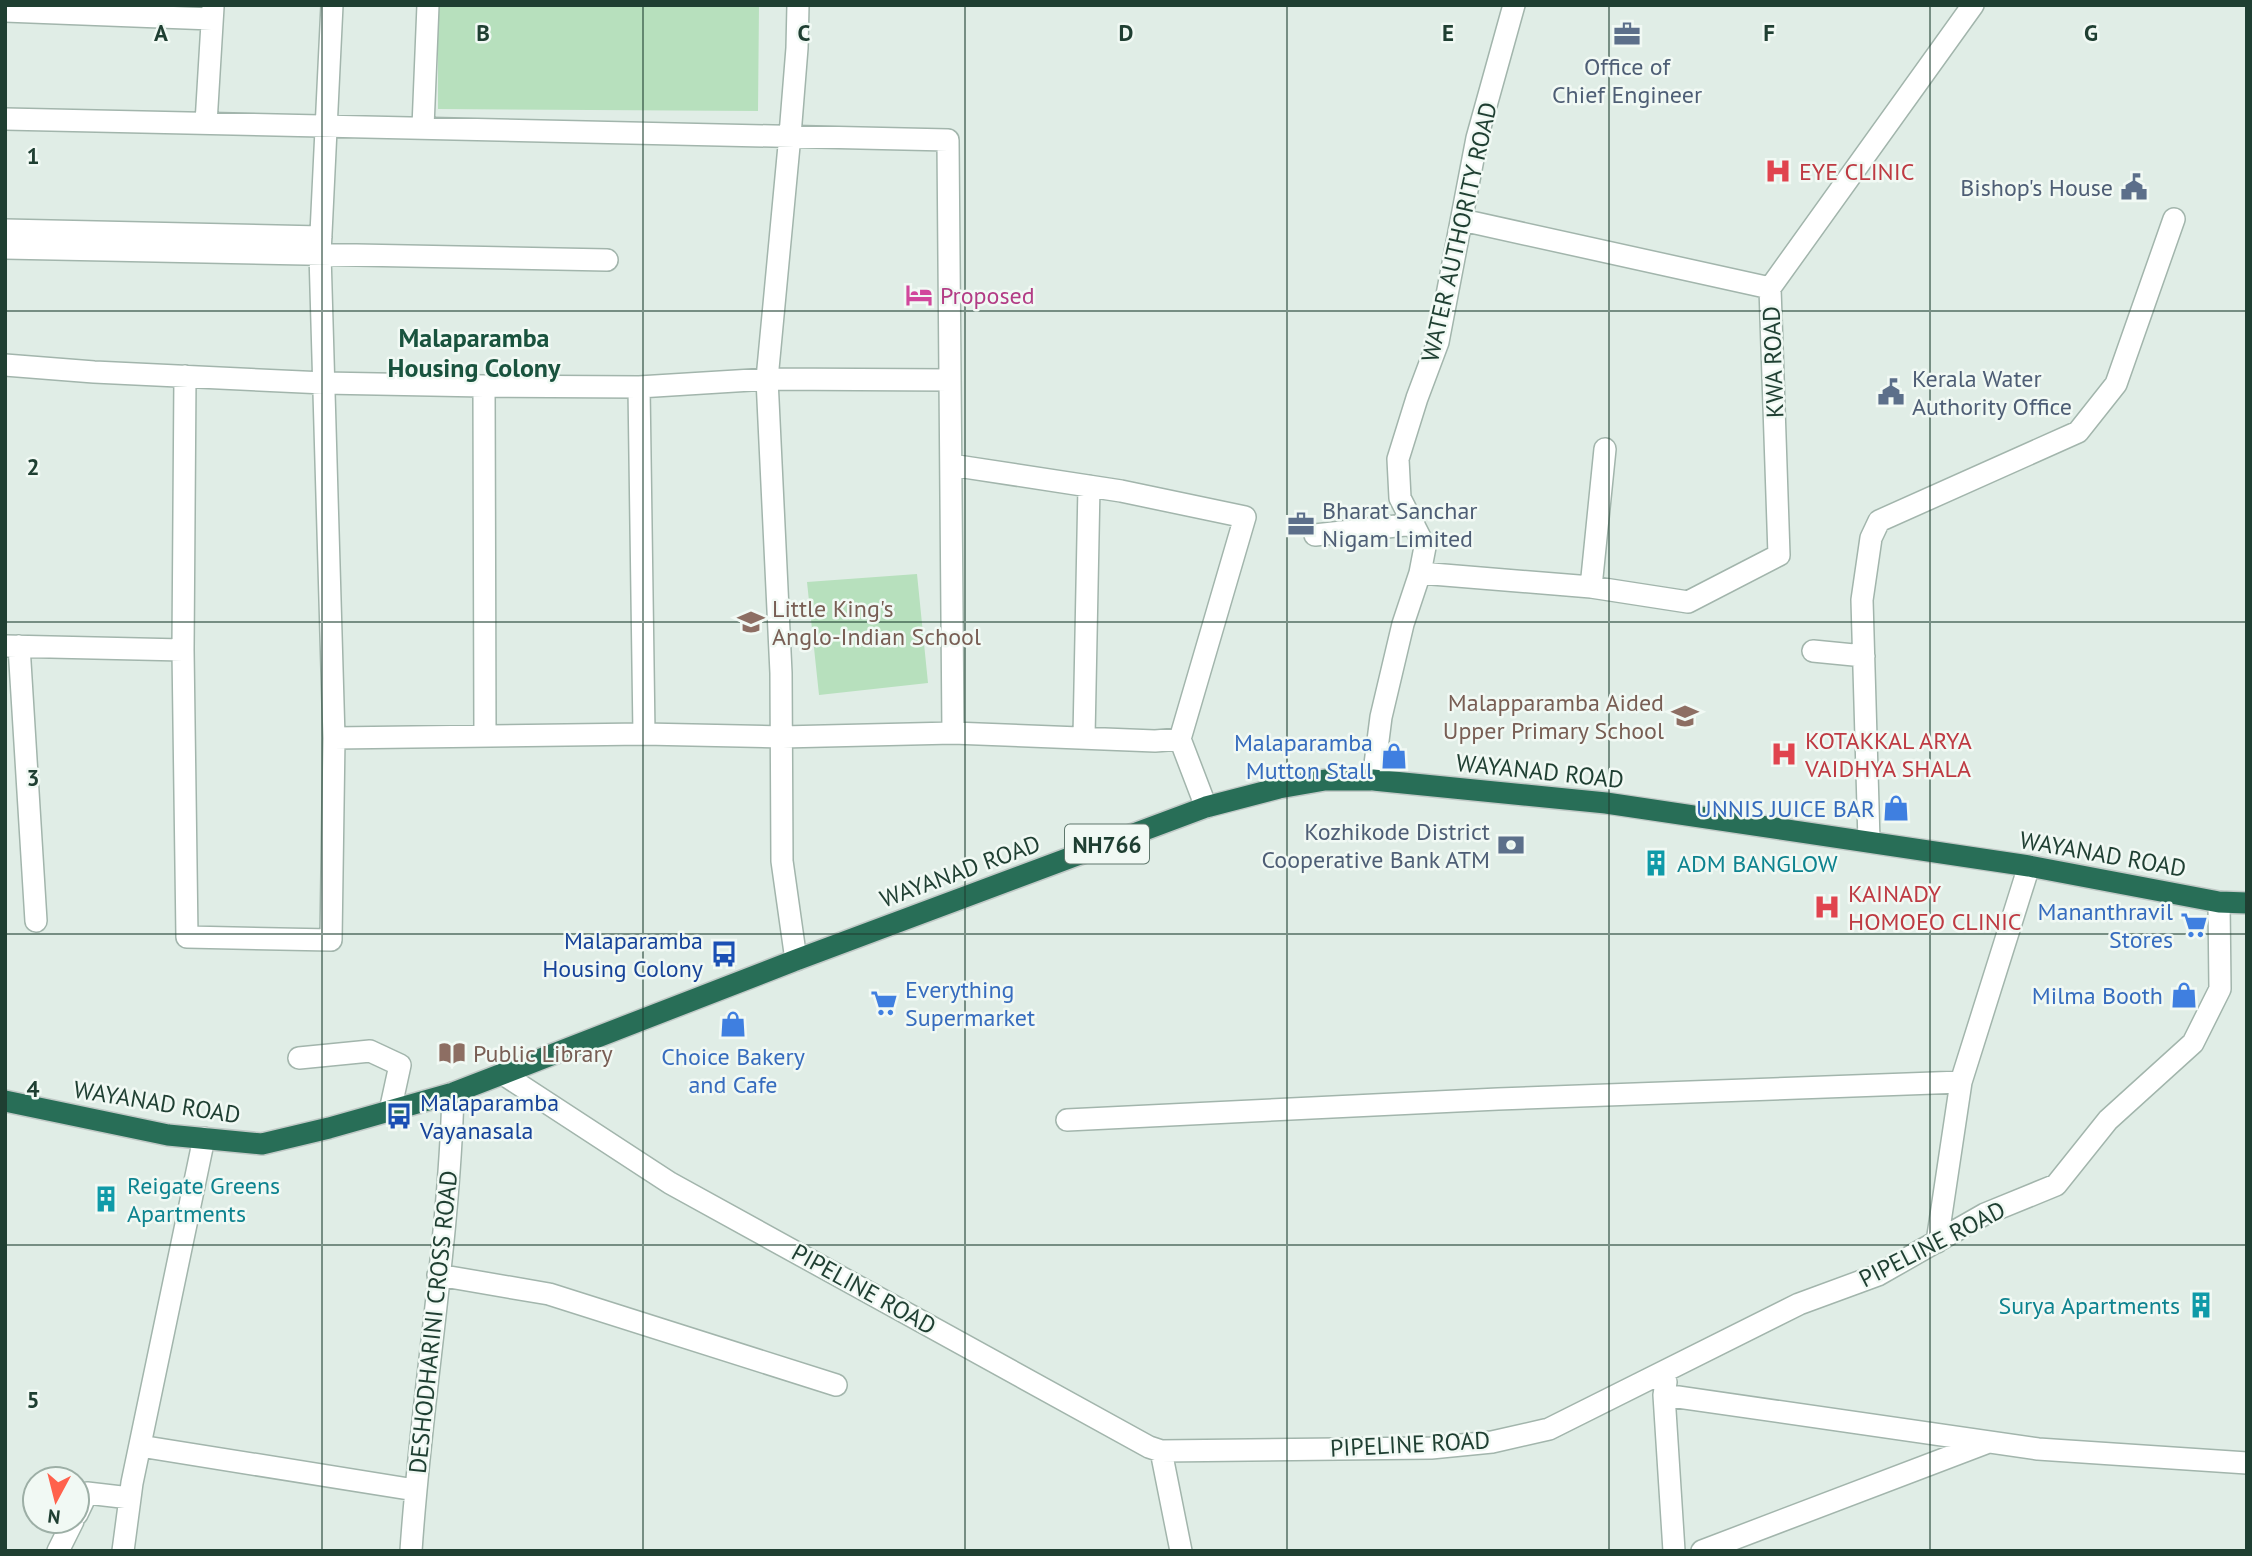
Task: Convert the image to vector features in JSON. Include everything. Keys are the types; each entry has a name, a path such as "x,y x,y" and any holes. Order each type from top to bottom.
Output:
{"highway":[{"name":"WAYANAD ROAD","path":"5,1101 169,1135 262,1144 453,1093 796,960 1206,807 1279,788 1325,780 1373,780 1606,803 2029,866 2219,902 2247,903"}],"street":[{"path":"185,376 183,650 187,937 331,940 334,738 320,246 332,5"},
{"path":"423,127 428,5"},
{"path":"796,960 782,861 781,673 767,379 790,135 798,5"},
{"name":"WATER AUTHORITY ROAD","path":"1373,780 1381,717 1425,547 1400,498 1398,459 1438,342 1478,138 1514,5"},
{"name":"KWA ROAD","path":"1591,587 1688,602 1779,555 1770,288 1973,5"},
{"path":"5,11 212,12 206,123"},
{"path":"5,119 948,140 953,733"},
{"path":"1869,841 1862,600 1871,538 1879,521 2078,432 2116,384 2174,219"},
{"path":"1462,220 1770,288"},
{"path":"5,230 607,260"},
{"path":"5,248 320,246"},
{"path":"5,365 324,383 484,386 639,387 767,379 950,380"},
{"path":"484,386 485,735"},
{"path":"639,387 644,734"},
{"path":"1420,573 1591,587 1605,449"},
{"path":"951,465 1089,486 1245,517 1180,739 1206,807"},
{"path":"1084,737 1089,486"},
{"path":"1315,536 1414,524"},
{"path":"36,921 12,646 183,650"},
{"path":"1813,651 1864,656"},
{"path":"334,738 644,734 782,737 953,733 1155,741 1180,739"},
{"path":"1937,1242 1961,1082 2029,866"},
{"name":"PIPELINE ROAD","path":"503,1074 670,1183 1149,1447 1161,1451 1431,1448 1492,1442 1549,1429 1799,1304 1878,1275 1985,1214 2056,1185 2108,1120 2193,1043 2220,989 2219,902"},
{"path":"299,1058 370,1051 400,1065 390,1111"},
{"path":"1067,1120 1498,1099 1961,1082"},
{"name":"DESHODHARINI CROSS ROAD","path":"411,1551 415,1490 447,1198 453,1093"},
{"path":"123,1551 140,1446 204,1138"},
{"path":"438,1275 549,1294 836,1385"},
{"path":"1667,1371 1664,1395 1674,1551"},
{"path":"1664,1395 2038,1449 2247,1463"},
{"path":"1702,1551 1988,1442"},
{"path":"140,1446 415,1490"},
{"path":"1161,1451 1181,1551"},
{"path":"91,1493 130,1498"},
{"path":"58,1551 66,1535"}],"green space":[{"path":"438,5 759,5 758,111 438,109"},
{"path":"917,574 928,683 819,695 807,582"}],"place":[{"name":"Office of Chief Engineer","path":"1627,34"},
{"name":"EYE CLINIC","path":"1778,171"},
{"name":"Bishop's House","path":"2134,187"},
{"name":"Proposed","path":"919,295"},
{"name":"Kerala Water Authority Office","path":"1891,392"},
{"name":"Bharat Sanchar Nigam Limited","path":"1301,524"},
{"name":"Little King's Anglo-Indian School","path":"751,622"},
{"name":"Malapparamba Aided Upper Primary School","path":"1685,716"},
{"name":"KOTAKKAL ARYA VAIDHYA SHALA","path":"1784,754"},
{"name":"Malaparamba Mutton Stall","path":"1394,756"},
{"name":"UNNIS JUICE BAR","path":"1896,808"},
{"name":"Kozhikode District Cooperative Bank ATM","path":"1511,845"},
{"name":"ADM BANGLOW","path":"1656,863"},
{"name":"KAINADY HOMOEO CLINIC","path":"1827,907"},
{"name":"Mananthravil Stores","path":"2194,925"},
{"name":"Malaparamba Housing Colony","path":"724,954"},
{"name":"Milma Booth","path":"2184,995"},
{"name":"Everything Supermarket","path":"884,1003"},
{"name":"Choice Bakery and Cafe","path":"733,1024"},
{"name":"Public Library","path":"452,1053"},
{"name":"Malaparamba Vayanasala","path":"399,1116"},
{"name":"Reigate Greens Apartments","path":"106,1199"},
{"name":"Surya Apartments","path":"2201,1305"}],"district":[{"name":"Malaparamba Housing Colony","path":"474,352"}]}
